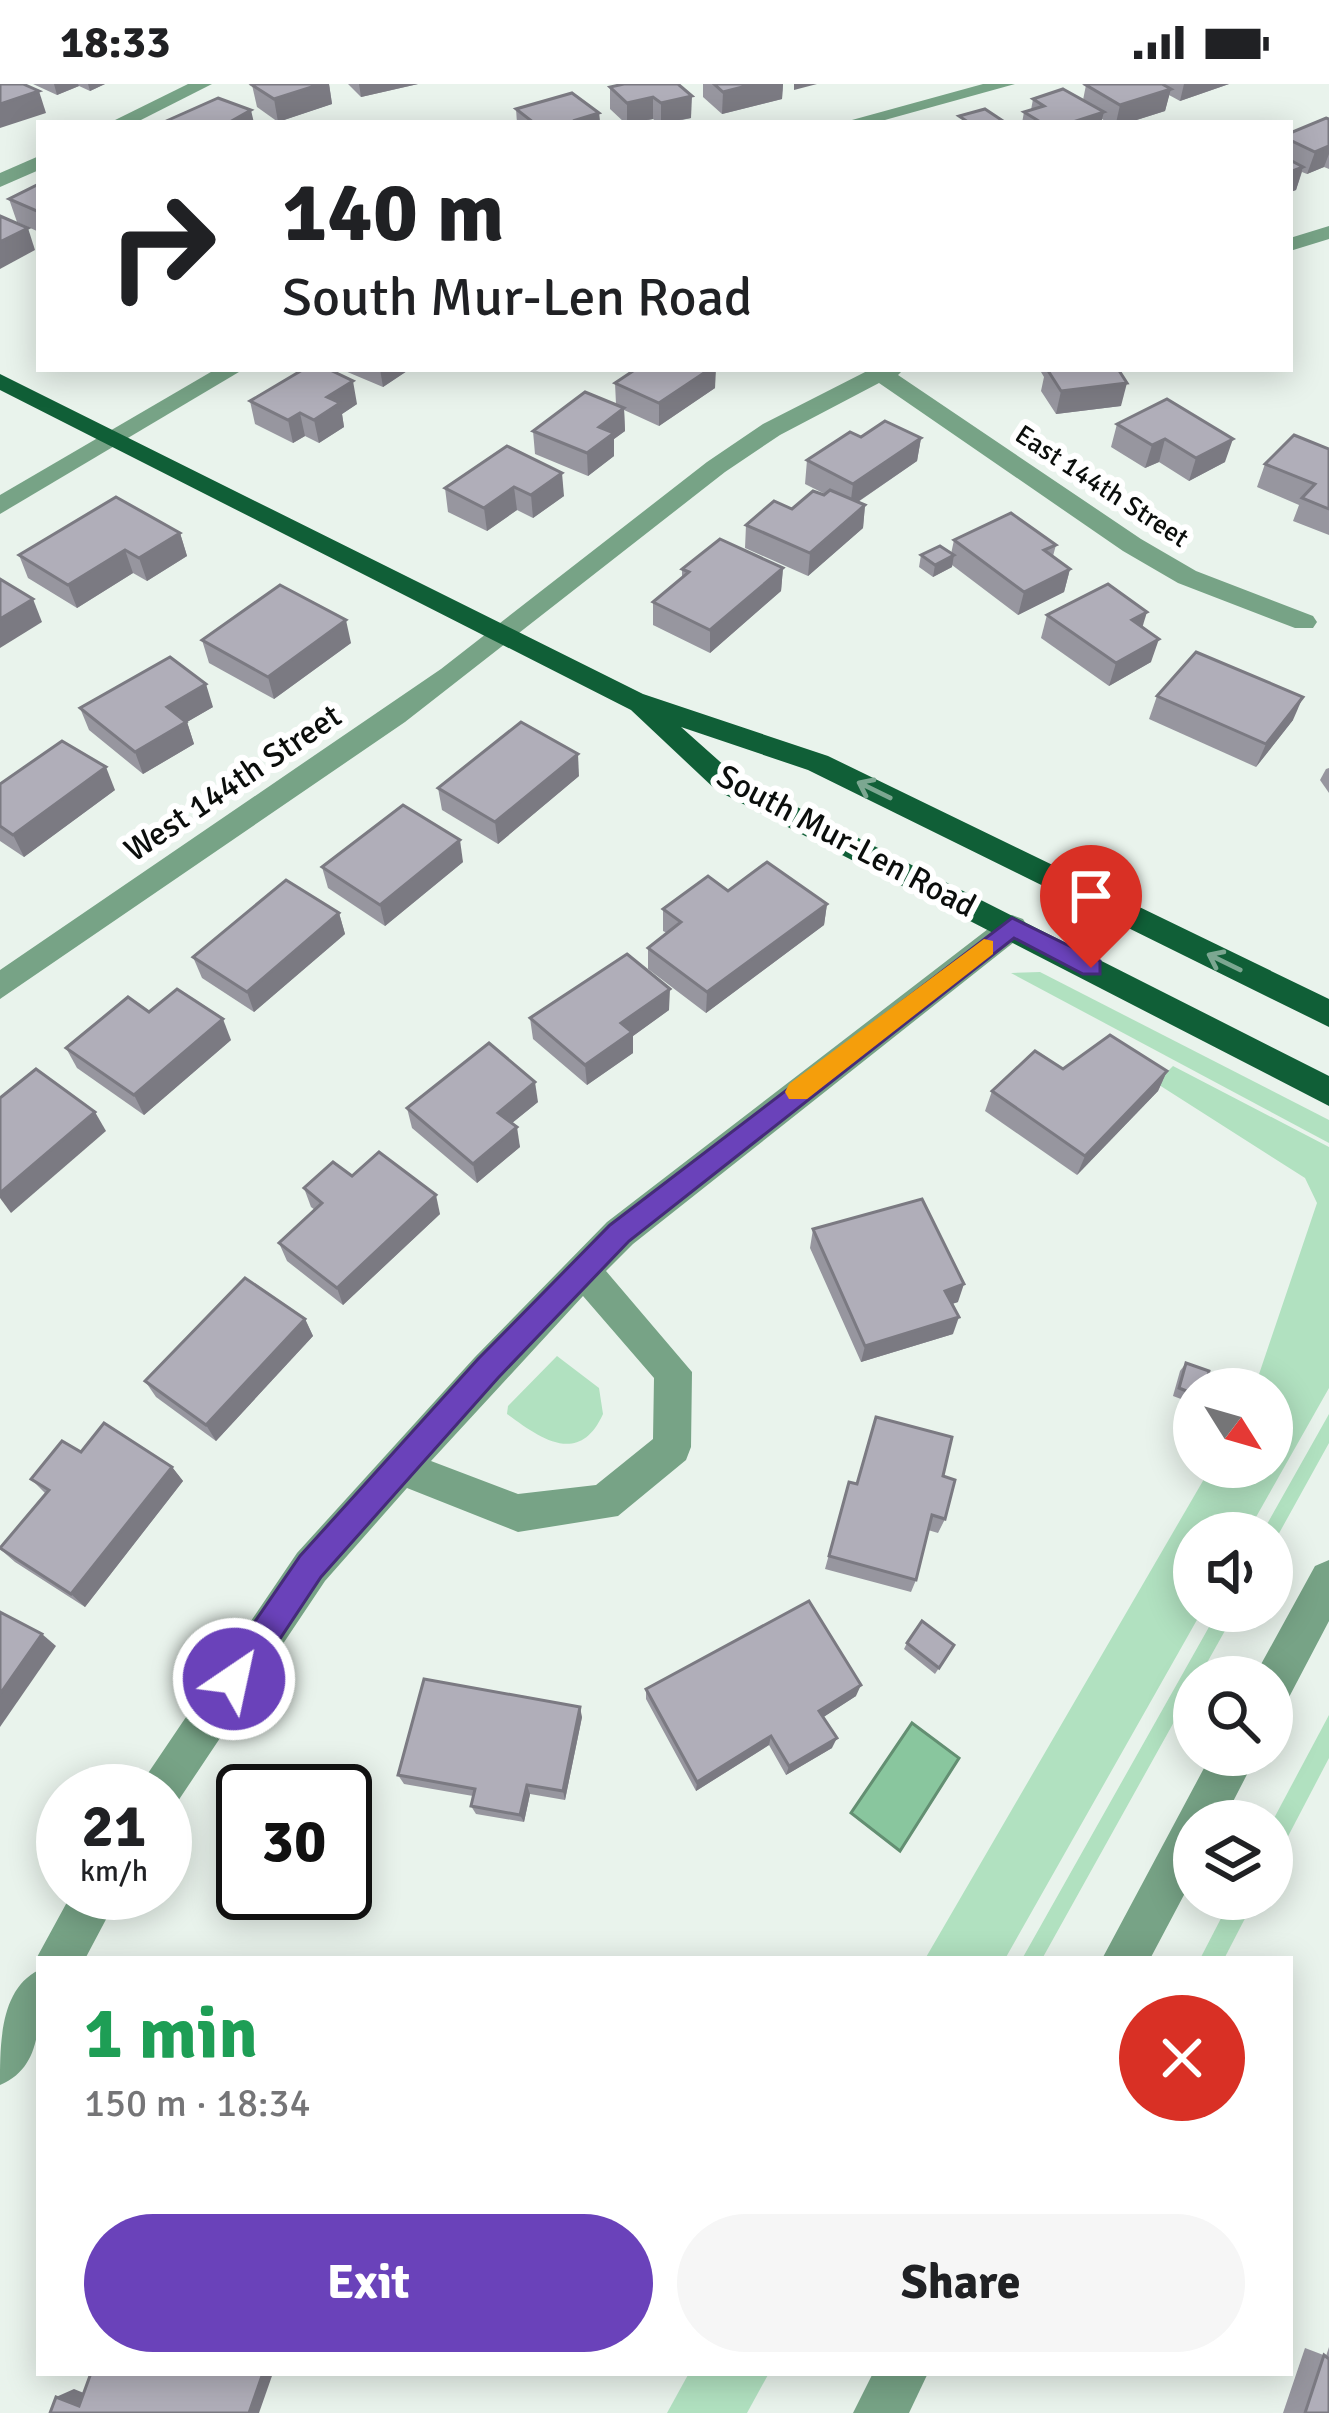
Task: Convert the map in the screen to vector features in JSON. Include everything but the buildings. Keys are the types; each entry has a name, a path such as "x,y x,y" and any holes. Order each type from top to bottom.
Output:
{"main road":[{"name":"South Mur-Len Road","path":"0,381 633,701 818,763 1329,1014"},
{"name":"South Mur-Len Road","path":"633,701 726,783 1329,1092"}],"street":[{"path":"125,120 203,84"},
{"path":"862,120 1006,84"},
{"path":"0,181 36,163"},
{"path":"1293,244 1329,232"},
{"path":"0,506 227,372"},
{"name":"East 144th Street","path":"502,635 728,458 816,401 884,372"},
{"name":"East 144th Street","path":"887,372 1132,544 1187,577 1304,622"},
{"name":"West 144th Street","path":"0,987 112,905 326,766 502,635"},
{"path":"176,1764 310,1567 620,1233 1012,927"},
{"path":"400,1467 518,1514 604,1503 672,1447 673,1372 583,1271"},
{"path":"1288,1656 1329,1580"},
{"path":"1127,1956 1173,1870"},
{"path":"61,1956 81,1920"},
{"path":"0,2061 36,1998"},
{"path":"880,2413 900,2376"}],"shaded area":[{"path":"1040,972 1329,1120 1329,1143 1011,973"},
{"path":"1173,1066 1329,1147 1329,1388 1293,1452 1293,1368 1261,1368 1317,1203 1305,1178 1156,1083"},
{"path":"557,1356 599,1388 603,1414 583,1440 571,1444 546,1439 507,1414 508,1406"},
{"path":"1329,1414 1329,1443 1291,1512 1274,1512 1287,1488 1293,1488 1293,1478"},
{"path":"1199,1488 1272,1488 1259,1512 1185,1512"},
{"path":"1173,1532 1173,1632 1190,1632 1007,1956 927,1956"},
{"path":"1206,1632 1224,1632 1211,1656 1193,1656"},
{"path":"1173,1691 1173,1724 1044,1956 1024,1956"},
{"path":"1329,1715 1329,1758 1293,1827 1293,1800 1284,1800"},
{"path":"912,1723 959,1758 900,1851 851,1813"},
{"path":"1220,1920 1244,1920 1226,1956 1202,1956"},
{"path":"687,2376 767,2376 747,2413 667,2413"}],"slow traffic":[{"path":"798,1092 984,948"}],"route":[{"path":"234,1679 310,1567 488,1369 620,1233 1012,927 1091,968"}]}
